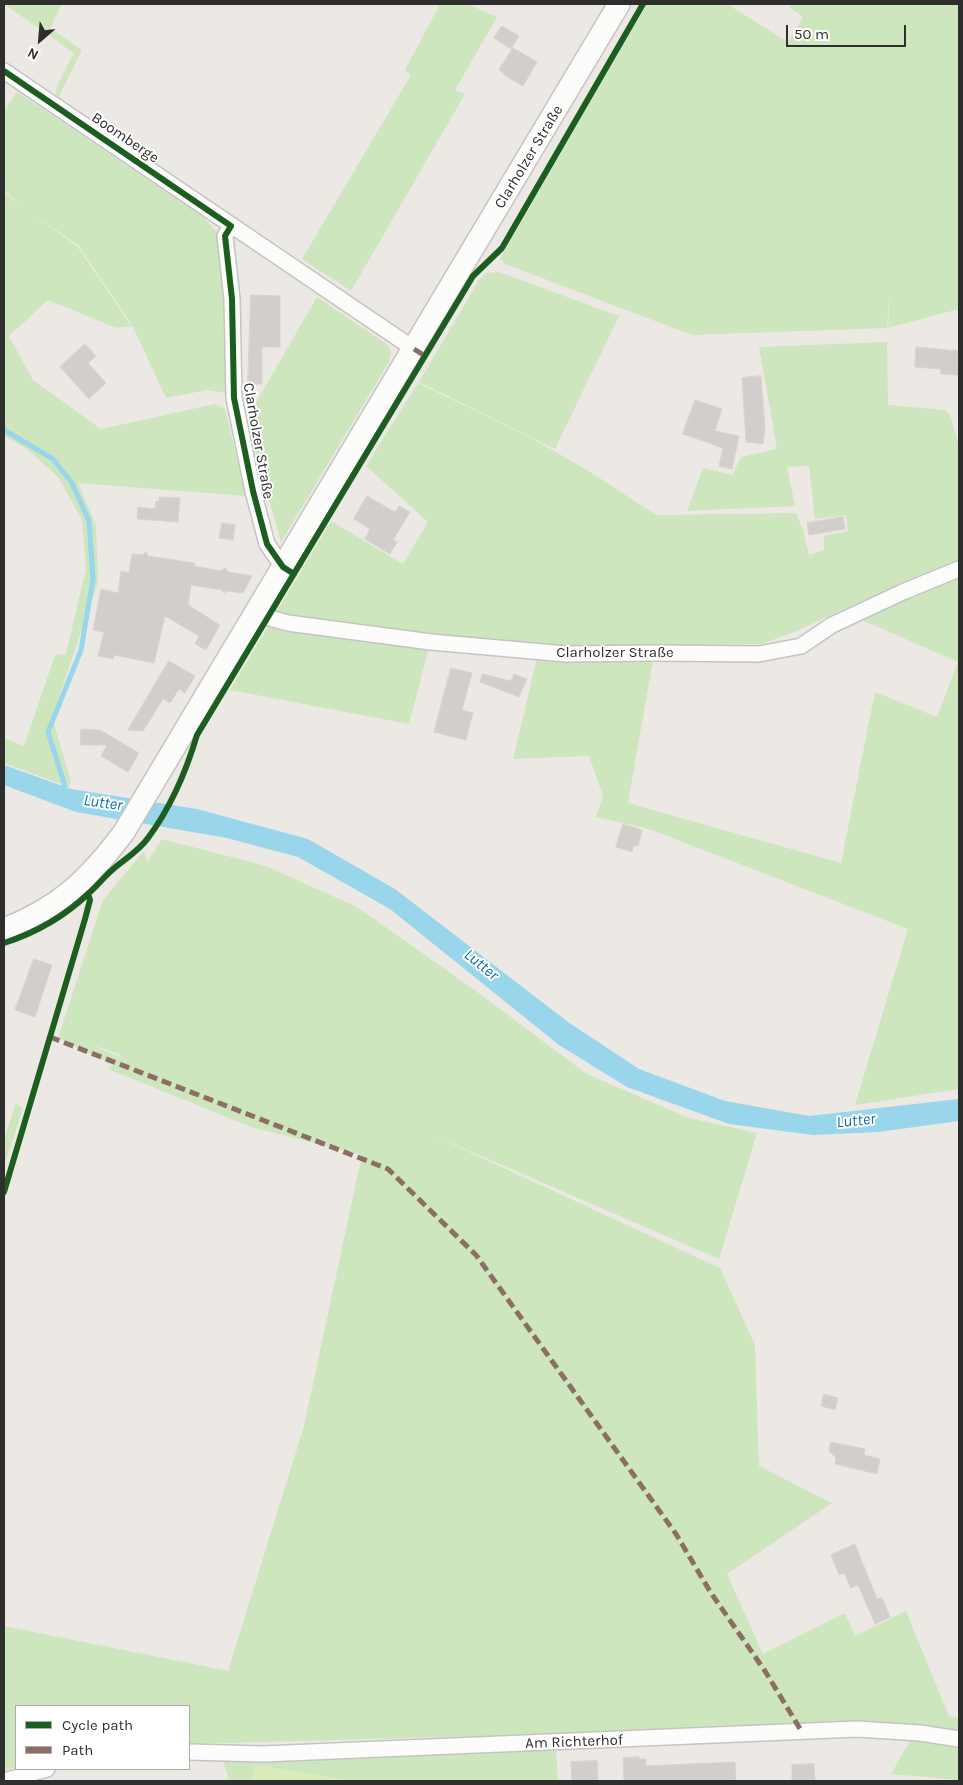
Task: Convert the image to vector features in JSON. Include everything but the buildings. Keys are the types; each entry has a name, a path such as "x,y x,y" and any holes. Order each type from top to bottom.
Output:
{"street":[{"name":"Clarholzer Straße","path":"4,929 30,919 54,904 81,883 104,859 124,832 619,4"},
{"name":"Boomberge","path":"4,71 414,348"},
{"name":"Clarholzer Straße","path":"231,226 225,236 232,308 234,398 253,491 267,544 283,568"},
{"name":"Clarholzer Straße","path":"255,614 288,623 431,642 566,654 652,652 758,654 801,646 832,625 905,591 959,569"},
{"name":"Am Richterhof","path":"190,1752 263,1754 857,1730 920,1733 959,1740"},
{"path":"4,1781 43,1770"}],"green space":[{"path":"4,4 62,4 50,28 82,50 59,97 56,95 56,88 74,53"},
{"path":"440,4 467,4 497,17 455,90 465,94 351,291 302,259 411,75 405,70"},
{"path":"647,4 727,4 788,42 803,17 789,7 792,4 959,4 959,309 888,328 890,287 887,328 692,335 505,264 500,259"},
{"path":"17,92 202,216 220,235 228,393 207,390 166,398 132,325 78,245 25,209 4,190 4,110"},
{"path":"4,192 77,246 131,326 116,328 48,300 9,336 33,380 101,429 215,404 225,409 246,496 78,483 96,525 98,583 52,717 71,781 69,787 4,763 4,738 24,746 55,655 66,654 86,568 82,520 58,477 27,449 4,436"},
{"path":"499,272 619,316 555,449 419,382 479,280 486,273"},
{"path":"317,297 388,345 391,352 389,362 281,542 246,420"},
{"path":"887,342 888,405 945,410 951,417 959,447 959,560 843,609 797,631 762,644 566,647 432,636 409,724 230,690 331,521 403,564 428,522 366,466 418,383 533,439 592,473 656,515 796,513 803,530 809,555 824,550 824,536 848,531 846,515 815,519 809,466 787,467 795,506 687,511 703,468 732,475 741,457 777,449 759,347"},
{"path":"959,577 959,1089 855,1105 908,929 649,829 596,817 603,796 589,756 513,759 537,658 653,660 628,803 841,863 875,692 937,717 958,662 860,619 908,596"},
{"path":"162,839 266,866 357,907 476,991 587,1074 689,1118 757,1133 719,1259 428,1133 720,1268 755,1345 759,1466 832,1503 727,1574 763,1654 845,1613 855,1636 906,1611 949,1716 959,1718 959,1735 858,1721 556,1734 190,1744 190,1705 15,1705 15,1767 4,1770 4,1626 228,1671 304,1426 362,1155 251,1127 108,1069 121,1055 88,1043 119,1057 111,1064 58,1038 103,900 144,851 147,862"},
{"path":"16,1103 23,1108 4,1167 4,1139"},
{"path":"911,1739 959,1746 959,1780 891,1774"},
{"path":"556,1750 558,1781 350,1781 255,1765 252,1781 229,1781 223,1760"},
{"path":"254,1765 350,1781 252,1781"}],"water":[{"name":"Lutter","path":"4,765 71,789 197,809 308,839 395,889 568,1022 639,1069 725,1101 809,1116 959,1099 959,1121 878,1132 813,1135 729,1124 627,1087 559,1045 390,909 298,857 227,838 76,812 4,785"}],"waterway":[{"path":"4,430 53,459 72,483 89,521 93,579 81,650 48,732 65,786 63,791"}],"marked path":[{"path":"414,349 425,356"},
{"path":"50,1037 388,1169 476,1255 676,1534 711,1593 765,1671 802,1732"}],"cycle path":[{"path":"4,943 38,929 70,909 111,871 140,848 148,838 164,814 177,789 197,735 473,276 502,248 643,4"},
{"path":"4,71 231,226 225,236 232,299 234,398 253,491 267,544 283,567 294,574"},
{"path":"4,1192 85,919 90,900 88,894"}]}
